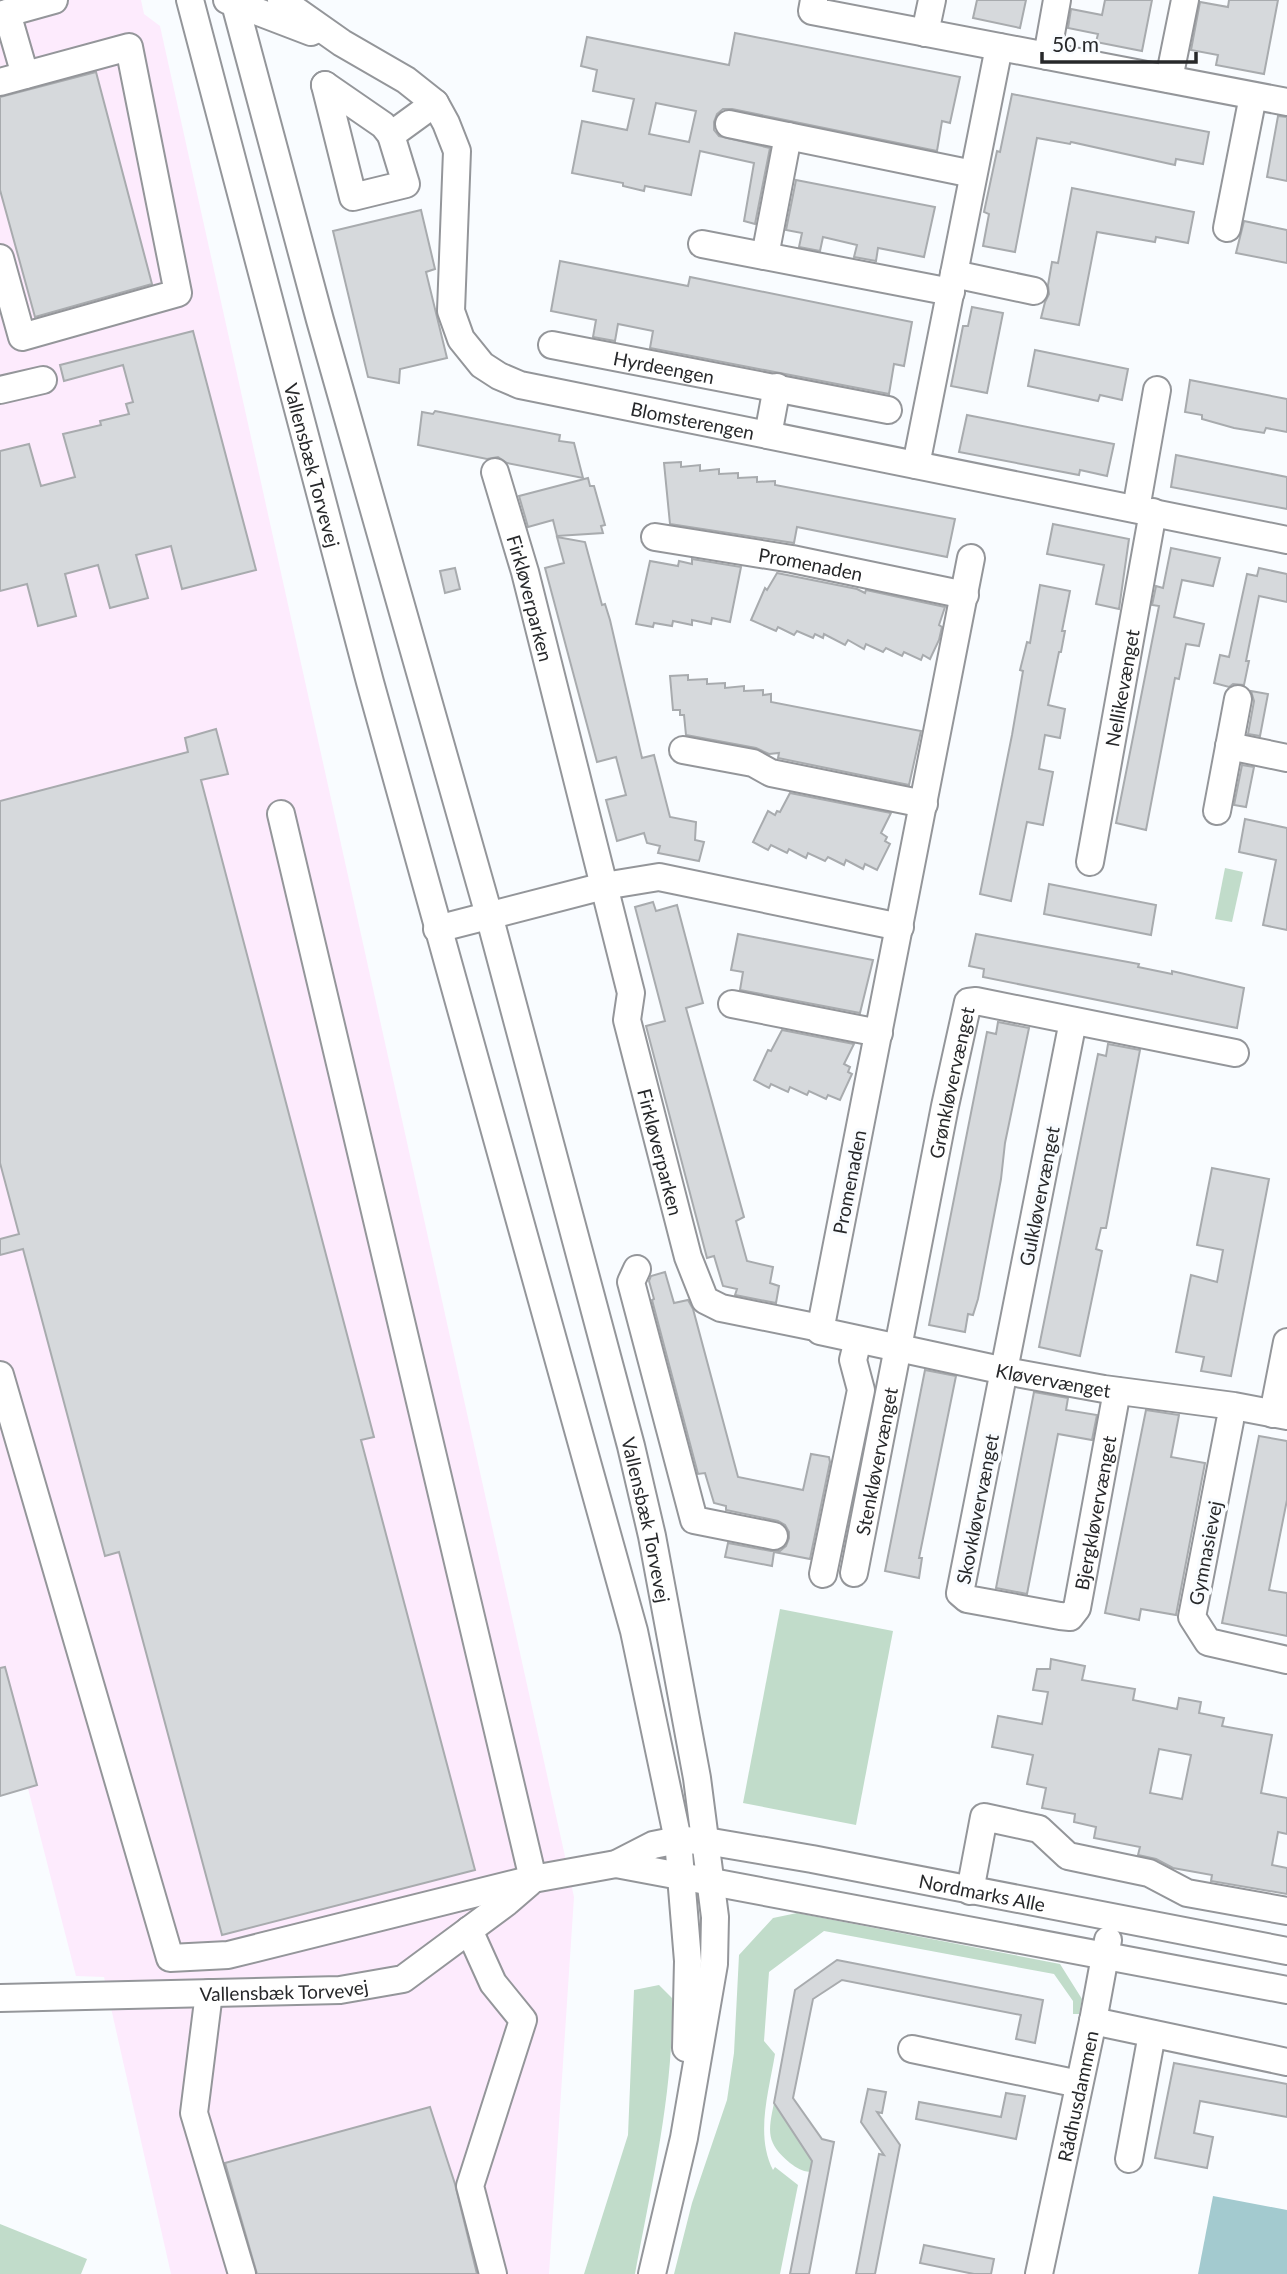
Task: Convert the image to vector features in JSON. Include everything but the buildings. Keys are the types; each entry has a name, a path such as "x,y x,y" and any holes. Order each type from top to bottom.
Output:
{"street":[{"path":"0,258 22,337 178,293 129,47 12,79 3,14 54,0"},
{"name":"Vallensbæk Torvevej","path":"190,0 437,929 631,1620 678,1840 688,1961 684,2138"},
{"name":"Blomsterengen","path":"281,0 342,43 405,80 435,103 457,151 451,311 461,339 482,365 499,376 520,385 1287,540"},
{"path":"814,0 811,11 1287,102"},
{"path":"925,33 932,0"},
{"path":"1047,56 1057,0"},
{"path":"1169,79 1185,0"},
{"name":"Vallensbæk Torvevej","path":"232,1 489,915 627,1433 652,1536 697,1779 715,1917 714,1964 684,2138 652,2274"},
{"name":"Blomsterengen","path":"232,1 342,43"},
{"path":"916,465 999,47"},
{"path":"1227,228 1253,96"},
{"path":"391,135 435,103"},
{"path":"729,124 973,174"},
{"path":"765,256 788,136"},
{"path":"702,244 765,256 952,283 1034,291"},
{"name":"Hyrdeengen","path":"552,345 888,410"},
{"path":"0,390 43,380"},
{"path":"768,436 777,387"},
{"name":"Nellikevænget","path":"1090,862 1144,511 1157,390"},
{"name":"Firkløverparken","path":"495,472 525,572 631,993 627,1020 688,1257 705,1300 721,1308 820,1330"},
{"name":"Promenaden","path":"655,537 766,554 965,595"},
{"name":"Promenaden","path":"820,1330 971,558"},
{"path":"1217,811 1238,699"},
{"path":"1229,746 1287,758"},
{"path":"683,750 753,763 771,773 924,803"},
{"path":"281,814 533,1879"},
{"path":"437,929 604,886 659,877 900,928"},
{"name":"Grønkløvervænget","path":"898,1348 968,1002 1236,1053"},
{"path":"733,1004 879,1033"},
{"name":"Gulkløvervænget","path":"1004,1371 1073,1021"},
{"path":"637,1269 631,1282 694,1520 774,1536"},
{"name":"Kløvervænget","path":"820,1330 1004,1371 1280,1415"},
{"path":"823,1574 861,1390 853,1360 858,1340"},
{"path":"1280,1415 1287,1342"},
{"name":"Stenkløvervænget","path":"854,1573 898,1348"},
{"name":"Skovkløvervænget","path":"1004,1371 960,1594 967,1599 1011,1609"},
{"path":"0,1375 170,1958 228,1955 533,1879 616,1864"},
{"name":"Bjergkløvervænget","path":"1011,1609 1070,1617 1077,1608 1117,1391"},
{"name":"Gymnasievej","path":"1230,1421 1192,1617 1208,1642 1287,1660"},
{"path":"970,1891 984,1817 1039,1829 1068,1856 1149,1873 1187,1893 1287,1911"},
{"name":"Nordmarks Alle","path":"616,1864 653,1845 678,1840 706,1841 1287,1951"},
{"name":"Nordmarks Alle","path":"616,1864 1287,1990"},
{"name":"Vallensbæk Torvevej","path":"0,1998 340,1990 403,1979 507,1902 533,1879"},
{"name":"Rådhusdammen","path":"1039,2274 1093,2021 1111,1917"},
{"path":"469,1930 493,1983 523,2020 470,2186 493,2274"},
{"path":"209,1993 194,2113 242,2274"},
{"path":"1093,2021 1287,2062"},
{"path":"1129,2159 1152,2034"},
{"path":"912,2049 1079,2084"}],"shaded area":[{"path":"0,0 141,0 144,14 160,26 574,1897 549,2274 171,2274 104,1977 76,1976 0,1679"}],"green space":[{"path":"1225,868 1243,872 1232,922 1215,919"},
{"path":"780,1609 893,1631 856,1825 743,1803"},
{"path":"797,1913 1060,1964 1082,1999 1079,2014 1073,2014 1073,2001 1054,1974 824,1931 769,1972 764,2041 775,2054 765,2113 765,2142 773,2170 775,2167 798,2185 780,2274 674,2274 692,2203 727,2100 734,2053 739,1955 773,1918"},
{"path":"659,1985 672,1998 672,2033 661,2137 635,2274 584,2274 628,2135 634,1990"},
{"path":"774,2103 809,2156 813,2157 810,2172 790,2163 773,2143 770,2129"},
{"path":"0,2224 87,2259 81,2274 0,2274"}],"water":[{"path":"1213,2196 1287,2210 1287,2274 1198,2274"}]}
